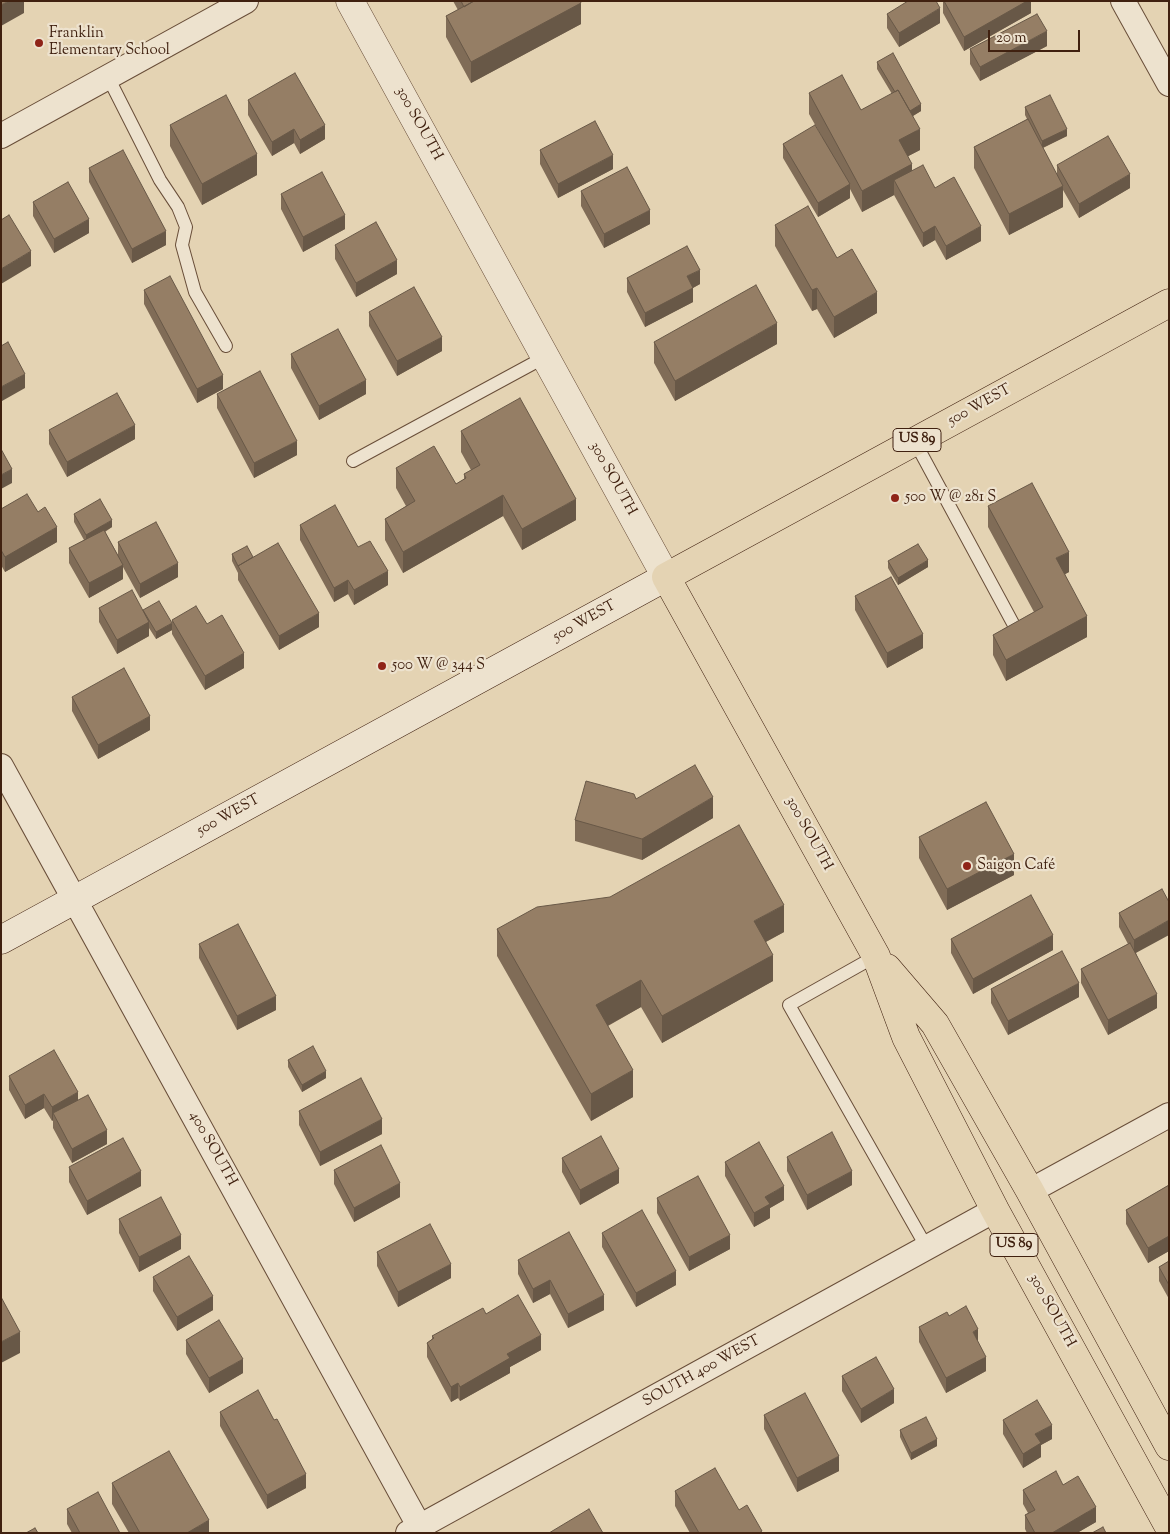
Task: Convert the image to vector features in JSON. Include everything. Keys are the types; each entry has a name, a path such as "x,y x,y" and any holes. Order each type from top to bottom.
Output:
{"main road":[{"name":"300 SOUTH","path":"350,1 666,578 876,956 906,1037 995,1210 1169,1527"},
{"name":"500 WEST","path":"1,940 1169,303"},
{"name":"300 SOUTH","path":"876,956 936,1024 1030,1191 1169,1446"}],"street":[{"path":"1,136 246,1"},
{"path":"1123,1 1169,84"},
{"name":"400 SOUTH","path":"1,766 417,1531"},
{"path":"1030,1191 1169,1115"},
{"name":"SOUTH 400 WEST","path":"417,1531 995,1210"}],"lane":[{"path":"108,77 160,180 178,207 186,228 182,245 195,292 226,346"},
{"path":"353,461 545,357"},
{"path":"915,442 1016,629"},
{"path":"876,956 789,1005 927,1248"}],"building":[{"path":"1,1 9,1 1,5"},
{"path":"461,1 474,1 464,7"},
{"path":"474,1 580,1 581,3 471,62 446,16"},
{"path":"908,1 936,1 940,8 899,33 887,14"},
{"path":"944,1 1027,1 964,37"},
{"path":"1037,14 1047,31 980,67 970,49"},
{"path":"893,53 921,104 910,111 898,90 895,92 877,62"},
{"path":"295,73 325,125 300,140 294,129 272,142 248,100"},
{"path":"842,75 861,110 898,90 920,129 899,140 912,164 862,191 809,93"},
{"path":"226,95 257,154 202,184 170,125"},
{"path":"1050,95 1067,129 1042,141 1025,107"},
{"path":"1028,119 1063,186 1009,214 974,147"},
{"path":"595,121 613,155 558,184 540,150"},
{"path":"815,125 850,184 818,203 783,144"},
{"path":"1108,136 1130,174 1079,204 1057,165"},
{"path":"123,150 166,231 132,249 89,168"},
{"path":"923,165 935,188 954,177 981,226 946,246 935,226 923,233 894,180"},
{"path":"627,167 650,210 604,234 581,191"},
{"path":"322,172 345,215 303,237 281,194"},
{"path":"68,182 89,219 54,239 33,202"},
{"path":"808,206 837,258 852,249 877,292 834,317 817,288 812,290 775,225"},
{"path":"9,215 31,251 1,269 1,220"},
{"path":"376,222 397,260 356,283 335,245"},
{"path":"687,246 700,270 687,276 693,288 645,313 627,278"},
{"path":"170,276 223,375 197,389 144,290"},
{"path":"756,285 777,323 675,381 654,342"},
{"path":"414,287 442,337 397,361 369,312"},
{"path":"338,329 366,380 319,406 291,354"},
{"path":"8,342 25,374 1,387 1,346"},
{"path":"260,371 297,441 254,463 217,394"},
{"path":"117,393 135,425 67,462 49,430"},
{"path":"520,398 576,499 522,529 503,495 403,552 385,519 415,501 396,468 434,446 456,484 466,478 464,474 480,465 461,431"},
{"path":"1,449 12,469 1,475"},
{"path":"1032,483 1069,552 1056,558 1087,616 1006,660 993,635 1043,607 988,506"},
{"path":"27,494 38,512 45,507 57,527 5,557 1,550 1,509"},
{"path":"100,499 112,520 86,535 74,514"},
{"path":"335,505 358,547 370,541 388,571 354,590 348,580 334,588 300,525"},
{"path":"156,522 178,563 140,584 118,542"},
{"path":"104,530 123,565 89,583 69,548"},
{"path":"278,543 319,613 279,636 238,566"},
{"path":"918,544 928,560 898,578 888,561"},
{"path":"247,546 253,557 238,566 232,554"},
{"path":"891,577 923,634 887,653 855,596"},
{"path":"132,590 149,622 117,640 99,608"},
{"path":"159,601 172,623 156,632 143,610"},
{"path":"196,606 207,624 222,615 244,653 205,676 172,620"},
{"path":"124,668 150,716 98,745 72,697"},
{"path":"695,765 713,797 642,839 575,820 586,781 634,794 636,799"},
{"path":"986,802 1014,854 947,889 919,837"},
{"path":"739,825 784,905 754,921 773,955 662,1016 641,980 596,1005 633,1070 591,1094 497,929 537,907 610,897"},
{"path":"1162,889 1169,902 1169,920 1134,940 1119,913"},
{"path":"1031,895 1053,935 973,979 951,939"},
{"path":"238,924 276,996 237,1016 199,944"},
{"path":"1130,943 1157,994 1108,1020 1081,969"},
{"path":"1062,951 1079,983 1008,1021 991,989"},
{"path":"313,1046 326,1071 302,1085 288,1060"},
{"path":"54,1050 78,1092 52,1107 44,1094 25,1105 9,1076"},
{"path":"361,1078 382,1119 320,1152 299,1111"},
{"path":"88,1095 107,1130 72,1149 53,1113"},
{"path":"832,1132 852,1171 807,1195 787,1157"},
{"path":"601,1136 619,1169 580,1190 562,1158"},
{"path":"123,1138 141,1171 87,1201 69,1167"},
{"path":"759,1142 784,1186 765,1197 770,1204 754,1213 725,1162"},
{"path":"381,1145 400,1183 354,1208 334,1170"},
{"path":"698,1176 730,1235 689,1257 657,1198"},
{"path":"1169,1185 1169,1236 1148,1248 1126,1210"},
{"path":"161,1197 181,1235 139,1257 119,1219"},
{"path":"642,1210 676,1271 636,1293 602,1233"},
{"path":"430,1224 451,1264 398,1292 377,1252"},
{"path":"569,1232 604,1295 568,1314 550,1280 533,1289 518,1260"},
{"path":"189,1256 213,1296 177,1317 153,1277"},
{"path":"1169,1261 1169,1285 1159,1267"},
{"path":"518,1295 541,1335 507,1354 510,1358 460,1387 458,1383 451,1387 427,1343 434,1338 432,1336 483,1308 486,1314"},
{"path":"1,1297 20,1332 1,1342"},
{"path":"966,1306 978,1329 973,1332 986,1357 946,1378 919,1327 947,1312 949,1316"},
{"path":"219,1320 243,1359 209,1378 186,1340"},
{"path":"876,1357 894,1389 861,1409 842,1376"},
{"path":"258,1390 274,1420 277,1419 306,1474 267,1495 220,1412"},
{"path":"805,1393 839,1456 797,1478 764,1415"},
{"path":"1037,1400 1052,1425 1035,1434 1041,1443 1023,1454 1003,1420"},
{"path":"926,1417 937,1439 911,1453 900,1430"},
{"path":"169,1451 209,1520 187,1533 140,1533 112,1483"},
{"path":"715,1468 739,1510 747,1505 762,1531 759,1533 699,1533 675,1491"},
{"path":"1056,1471 1063,1485 1078,1476 1096,1507 1052,1533 1035,1533 1025,1515 1035,1510 1023,1490"},
{"path":"98,1492 120,1533 80,1533 67,1509"},
{"path":"589,1509 603,1533 549,1533"},
{"path":"1103,1527 1106,1533 1092,1533"},
{"path":"35,1528 38,1533 26,1533"}],"place":[{"name":"Franklin Elementary School","path":"39,43"},
{"name":"500 W @ 281 S","path":"895,498"},
{"name":"500 W @ 344 S","path":"382,666"},
{"name":"Saigon Café","path":"967,866"}]}
